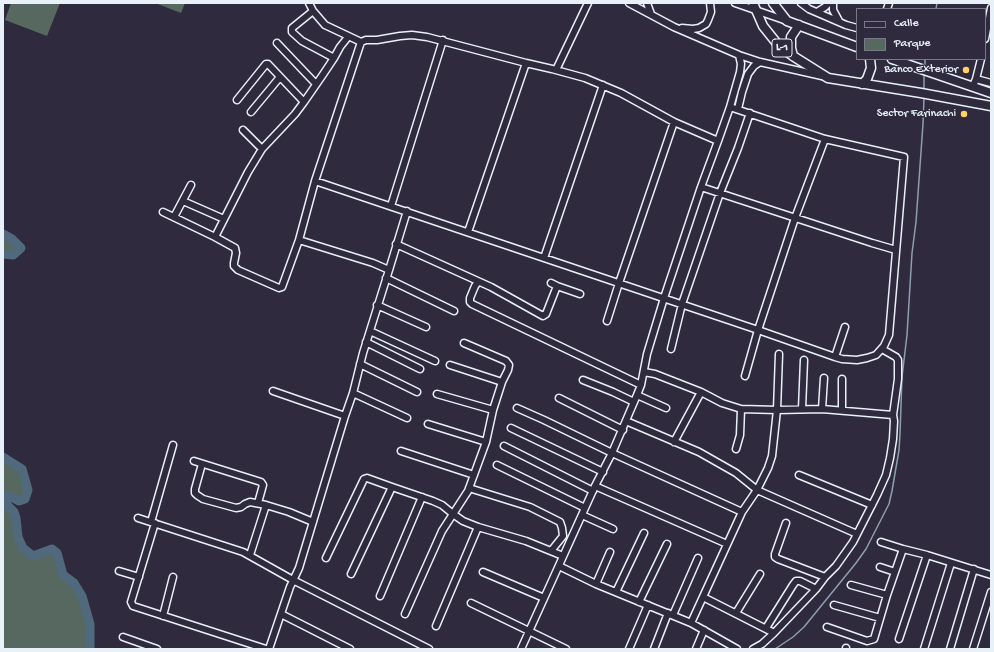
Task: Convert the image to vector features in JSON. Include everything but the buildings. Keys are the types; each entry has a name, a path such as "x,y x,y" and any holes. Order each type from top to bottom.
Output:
{"main road":[{"name":"L-1","path":"773,3 787,21 856,47"},
{"name":"L-1","path":"755,7 763,26 779,46 828,78 991,106"},
{"path":"794,56 791,48 791,37 799,25"},
{"path":"862,84 867,79 871,68 870,60"},
{"path":"895,60 928,72 974,83 991,93"}],"street":[{"path":"309,3 313,11 325,25 360,42 366,40 412,36 427,37 585,78 621,93 674,122 718,141"},
{"path":"556,70 588,3"},
{"path":"628,3 674,27 739,55 760,62 828,78"},
{"path":"646,3 652,15"},
{"path":"674,27 693,29 699,28 706,24 711,12 710,3"},
{"path":"735,3 755,7 787,21"},
{"path":"801,3 809,10 856,28"},
{"path":"817,12 830,3"},
{"path":"833,3 833,10 838,21"},
{"path":"986,34 991,8"},
{"path":"313,11 292,28 292,32 302,41 334,58"},
{"path":"215,237 248,172 262,149 295,114 348,37"},
{"path":"391,206 443,40"},
{"path":"163,212 235,248 236,253 234,266 238,270 279,288 282,287 299,240 315,181 360,42"},
{"path":"277,43 316,84"},
{"path":"521,649 594,488 623,430 641,385 647,354 664,298 701,187 731,104 740,72 741,64 739,55"},
{"path":"981,60 974,83 991,83"},
{"path":"739,106 748,74 754,66 760,62"},
{"path":"468,232 526,63"},
{"path":"237,100 266,64 268,64 304,102"},
{"path":"251,112 280,77"},
{"path":"544,258 602,85"},
{"path":"315,181 835,357 842,359 862,359 876,355 882,350 889,335 904,157 825,138 750,113 739,106 731,104"},
{"path":"671,349 682,304 720,193 750,113"},
{"path":"607,321 674,122"},
{"path":"244,130 262,149"},
{"path":"745,376 758,330 795,218 825,138"},
{"path":"174,217 191,185"},
{"path":"701,187 896,250"},
{"path":"183,201 224,219"},
{"path":"269,649 290,587 299,568 353,393 366,342 406,211"},
{"path":"299,240 373,263 388,270"},
{"path":"396,244 491,287 543,316 546,314 557,286"},
{"path":"386,278 454,310"},
{"path":"478,282 470,298 470,302 472,304 641,385"},
{"path":"550,283 580,294"},
{"path":"377,305 426,326"},
{"path":"835,357 844,327"},
{"path":"370,331 436,361"},
{"path":"366,342 420,369"},
{"path":"405,614 442,531 469,488 486,442 493,410 502,382 508,370 509,365 506,361 464,343"},
{"path":"753,649 762,644 774,633 816,589 843,557 854,542 886,475 893,439 893,415 898,379 898,360 896,357 882,350"},
{"path":"691,623 742,512 757,490 772,456 777,410 779,354"},
{"path":"802,409 804,360"},
{"path":"360,364 418,392"},
{"path":"450,365 502,382"},
{"path":"644,372 655,374 701,392 722,403 741,409 822,409 893,415"},
{"path":"822,409 824,378"},
{"path":"842,379 842,410"},
{"path":"583,380 614,392 634,402"},
{"path":"273,391 345,416"},
{"path":"674,442 701,392"},
{"path":"353,393 407,418"},
{"path":"436,394 493,410"},
{"path":"637,395 666,408"},
{"path":"559,398 623,430"},
{"path":"517,408 742,512"},
{"path":"736,449 740,435 741,409"},
{"path":"626,421 699,452 736,473 757,490 858,534"},
{"path":"428,424 486,442"},
{"path":"511,428 602,472"},
{"path":"173,445 139,577 131,602 133,606 266,649"},
{"path":"504,446 594,488 727,544"},
{"path":"401,451 474,475"},
{"path":"194,461 261,482 263,485 258,503"},
{"path":"202,464 195,489 197,496 236,508 250,502 258,503 295,514 313,522"},
{"path":"497,465 585,508"},
{"path":"799,475 872,504"},
{"path":"326,558 364,479 367,478 433,501 442,505 463,521 478,527 526,541 563,556"},
{"path":"351,574 392,487"},
{"path":"469,488 530,507 560,522 563,536 551,551"},
{"path":"380,596 422,497"},
{"path":"250,555 266,505"},
{"path":"582,515 613,529"},
{"path":"138,518 228,546 250,555 293,580 429,649"},
{"path":"786,523 775,557 778,560 825,577"},
{"path":"436,626 478,527"},
{"path":"616,592 644,533"},
{"path":"881,542 991,575"},
{"path":"640,602 667,544"},
{"path":"827,627 867,641 874,639 894,572 903,549"},
{"path":"596,584 610,552"},
{"path":"899,639 927,555"},
{"path":"654,649 698,558"},
{"path":"924,649 951,563"},
{"path":"559,566 596,584 691,623 737,649"},
{"path":"880,567 894,572"},
{"path":"950,649 974,569"},
{"path":"119,570 139,577"},
{"path":"483,572 544,598"},
{"path":"736,614 760,574"},
{"path":"162,616 173,577"},
{"path":"766,628 796,581 800,581 816,589"},
{"path":"850,584 887,595"},
{"path":"973,649 991,592"},
{"path":"703,597 774,633"},
{"path":"471,603 566,649"},
{"path":"629,649 648,605"},
{"path":"834,606 880,618"},
{"path":"281,614 350,649"},
{"path":"696,649 704,630"},
{"path":"123,637 157,649"}],"green space":[{"path":"11,3 60,3 47,36 5,20"},
{"path":"155,3 185,3 181,13"},
{"path":"3,234 12,239 21,248 13,255 3,254"},
{"path":"3,457 22,469 28,490 25,499 19,501 5,495 4,499 14,512 18,537 23,548 33,556 52,549 57,553 63,575 74,583 82,596 90,624 90,649 3,649"}],"waterway":[{"path":"936,8 937,3"},
{"path":"925,60 925,67"},
{"path":"924,73 924,91"},
{"path":"775,649 793,637 804,627 856,563 866,549 889,504 899,450 902,377 907,335 912,253 916,222 924,97"},
{"path":"3,234 12,239 21,248 13,255 3,254"},
{"path":"3,457 22,469 28,490 25,499 19,501 5,495 4,499 14,512 18,537 23,548 33,556 52,549 57,553 63,575 74,583 82,596 90,624 90,649"}],"place":[{"name":"Banco Exterior","path":"966,70"},
{"name":"Sector Farinachi","path":"964,114"}]}
